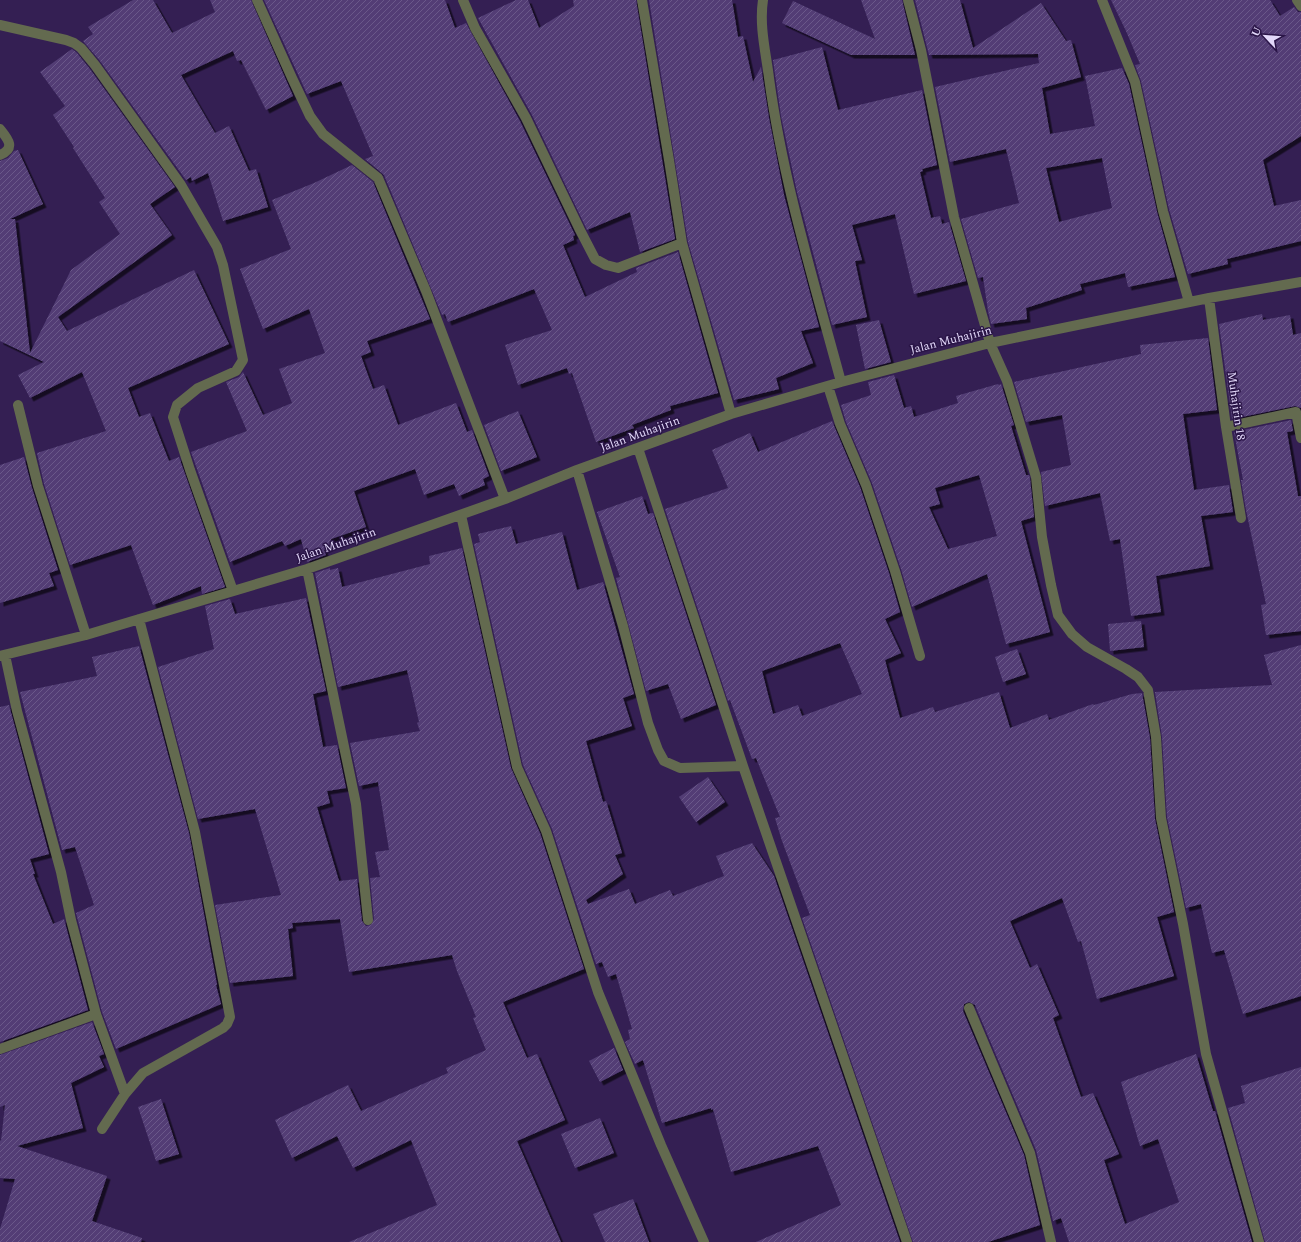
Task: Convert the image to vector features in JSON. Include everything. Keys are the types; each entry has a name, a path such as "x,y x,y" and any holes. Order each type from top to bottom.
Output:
{"street":[{"path":"257,0 310,116 323,134 378,178 426,292 505,499"},
{"path":"463,0 475,28 526,118 595,259 606,265 618,268 682,243"},
{"path":"642,0 682,243 731,414"},
{"path":"763,0 762,28 775,120 798,224 842,382"},
{"path":"908,0 921,50 954,217 990,343 1007,381 1036,477 1042,537 1058,615 1072,634 1087,647 1126,669 1138,678 1148,690 1156,737 1161,818 1183,924 1206,1054 1259,1242"},
{"path":"1102,0 1135,82 1164,211 1189,302"},
{"path":"1297,0 1301,6"},
{"path":"0,25 66,40 81,48 96,65 181,185 217,247 223,265 243,360 236,371 198,388 177,405 173,417 190,470 233,591"},
{"path":"0,129 9,140 9,144 5,152 0,155"},
{"name":"Jalan Muhajirin","path":"2,656 139,619 307,569 505,499 577,470 731,414 828,386 990,343 1209,298 1301,282"},
{"name":"Muhajirin 18","path":"1209,298 1226,428 1241,518"},
{"path":"828,386 840,424 866,485 895,571 920,656"},
{"path":"18,404 38,486 86,634"},
{"path":"1226,428 1296,412 1301,438"},
{"path":"638,448 743,766 907,1242"},
{"path":"577,470 623,626 648,723 658,750 664,761 680,768 743,766"},
{"path":"461,515 517,767 546,831 598,992 660,1145 704,1242"},
{"path":"307,569 356,804 368,920"},
{"path":"102,1129 125,1094 143,1073 223,1028 227,1024 230,1017 195,832 139,619"},
{"path":"2,656 61,872 71,920 96,1014 125,1094"},
{"path":"969,1008 1030,1153 1051,1242"},
{"path":"0,1049 96,1014"}],"building":[{"path":"133,0 153,0 172,33 215,12 210,0 251,0 293,96 266,110 241,60 237,61 233,51 181,75 215,133 229,126 249,171 256,169 268,207 223,221 208,173 192,181 191,177 186,180 100,61 83,41 93,34 88,27"},
{"path":"264,0 445,0 455,28 466,23 520,121 575,235 573,236 574,240 563,245 585,297 637,272 636,268 678,252 718,393 670,406 671,410 632,425 634,428 596,442 572,373 569,374 567,368 518,385 505,345 552,330 534,289 448,322 445,314 442,315 384,175 365,159 373,156 341,81 307,94"},
{"path":"516,0 528,0 539,28 574,6 573,0 636,0 675,239 640,252 630,212 587,230 532,115 478,18"},
{"path":"649,0 732,0 738,37 743,36 753,82 761,67 784,195 819,327 801,331 813,363 776,378 779,389 734,400 688,242"},
{"path":"861,0 902,0 915,55 851,55 782,23 793,1 875,39"},
{"path":"915,0 960,0 973,48 1041,3 1066,41 1071,40 1081,77 1042,88 1050,134 1095,126 1085,76 1122,68 1129,84 1157,212 1175,277 1128,287 1125,273 1080,284 1082,290 1026,308 1027,319 991,324 983,277 978,278 961,219 1019,203 1006,149 950,162 935,87 1039,63 1038,54 929,55","holes":["1102,158 1112,208 1059,222 1046,168"]},
{"path":"1111,0 1270,0 1280,16 1294,7 1298,12 1301,12 1301,136 1263,160 1274,206 1301,200 1301,241 1227,259 1228,264 1188,274 1169,209 1141,81 1135,65 1140,64"},
{"path":"822,47 838,110 922,90 937,165 922,169 923,171 920,172 931,218 940,216 942,224 949,222 966,281 914,294 895,214 852,225 862,260 855,261 867,317 832,325 797,192 781,116 773,60"},
{"path":"72,49 90,69 175,187 150,204 172,235 58,317 67,331 194,270 229,344 128,388 139,417 150,413 169,461 179,457 225,587 202,594 201,586 153,605 131,545 70,565 44,484 37,453 106,431 82,372 30,398 18,375 44,362 0,341 0,161 8,158 14,151 18,150 43,204 10,219 15,219 30,353 71,270 120,234 99,202 105,198 53,115 65,106 40,72"},
{"path":"352,165 373,182 430,319 367,341 371,352 361,356 373,389 384,385 398,425 456,403 467,432 472,430 489,476 483,479 485,485 459,496 454,484 424,495 415,469 354,491 366,527 331,539 332,546 324,550 326,555 307,562 301,539 285,546 282,541 230,562 191,452 247,431 226,382 239,377 243,372 263,415 292,403 279,369 325,353 309,309 263,329 240,269 291,249 272,200 314,183"},
{"path":"1262,314 1263,320 1290,315 1293,335 1301,333 1301,408 1295,406 1232,419 1219,324"},
{"path":"879,320 891,362 865,369 856,325"},
{"path":"1208,338 1217,410 1183,414 1194,490 1229,485 1233,512 1201,516 1210,566 1156,576 1161,612 1131,616 1120,539 1110,541 1100,493 1045,506 1041,472 1071,465 1062,415 1026,422 1014,382 1141,354 1140,345"},
{"path":"894,375 904,408 911,406 914,417 958,403 956,396 1001,384 1014,425 1011,426 1026,475 1029,475 1030,478 1034,517 1021,521 1050,632 1006,644 987,574 912,607 872,483 846,422 841,405 871,395 868,382","holes":["979,475 997,536 948,549 929,507 940,504 935,488"]},
{"path":"518,411 537,457 501,471 484,425"},
{"path":"1291,420 1293,431 1287,432 1298,496 1301,496 1301,631 1266,635 1261,605 1266,604 1246,510 1241,480 1243,480 1234,432"},
{"path":"832,421 860,487 889,573 900,612 885,619 901,653 885,660 900,718 933,707 935,712 999,692 1010,728 1047,714 1049,720 1093,704 1094,705 1132,694 1142,693 1150,738 1155,819 1174,912 1157,917 1174,976 1097,999 1081,941 1078,942 1062,898 1010,921 1030,968 1037,964 1059,1015 1053,1018 1081,1097 1093,1093 1119,1154 1104,1160 1125,1224 1179,1202 1158,1139 1140,1146 1121,1082 1196,1054 1213,1111 1215,1111 1252,1242 1069,1242 1061,1218 1053,1221 1036,1150 975,1005 969,1002 964,1004 963,1011 1024,1155 1040,1225 988,1242 913,1242 802,918 810,915 782,841 775,818 780,817 756,758 752,759 730,700 728,701 665,509 728,488 712,450 750,433 758,452","holes":["840,643 862,694 802,716 798,705 773,714 762,671"]},
{"path":"24,457 32,488 58,570 49,573 54,586 0,603 0,465"},
{"path":"642,496 648,514 653,513 716,705 681,719 668,684 646,691 616,578 620,577 597,512"},
{"path":"511,526 516,544 562,532 577,590 603,582 634,694 623,698 632,726 586,741 603,802 606,801 622,853 615,855 623,874 586,900 588,904 629,889 635,904 670,890 673,896 724,876 716,856 752,843 774,876 900,1242 756,1242 841,1205 818,1146 731,1172 713,1109 711,1110 711,1108 662,1123 643,1060 635,1064 625,1042 630,1039 628,1030 632,1029 616,974 608,977 602,962 596,964 552,829 523,765 474,544 480,542 478,534"},
{"path":"462,548 511,768 540,833 584,969 503,1002 527,1058 537,1054 565,1120 517,1141 561,1242 349,1242 437,1205 411,1140 353,1168 337,1136 292,1158 275,1120 348,1085 361,1111 448,1073 446,1068 486,1050 473,1018 476,1017 452,955 349,972 340,919 292,923 293,928 288,929 293,976 230,983 215,905 281,895 255,809 198,819 158,667 214,649 205,606 230,599 235,614 306,598 326,691 313,694 323,747 337,745 346,788 327,791 330,803 317,807 339,881 357,879 362,921 366,926 371,925 374,919 370,878 380,877 375,852 389,850 378,782 359,786 350,743 420,731 417,723 419,722 407,670 338,687 315,573 330,568 330,570 338,568 342,587 430,564 429,556"},
{"path":"1141,621 1144,647 1110,651 1108,624"},
{"path":"1301,645 1301,996 1243,1014 1224,950 1212,953 1201,904 1186,908 1167,817 1162,737 1155,692 1272,685 1264,655"},
{"path":"139,646 189,833 216,985 221,1004 116,1049 102,1012 76,913 94,905 75,847 62,850 20,692 97,676 92,657"},
{"path":"1017,649 1026,674 1003,682 995,657"},
{"path":"9,705 49,854 30,859 35,874 33,874 53,924 64,919 88,1010 0,1042 0,707"},
{"path":"708,777 725,802 696,822 679,797"},
{"path":"92,1022 104,1054 99,1056 104,1067 71,1083 83,1128 17,1146 107,1176 92,1221 142,1238 141,1242 0,1242 0,1229 15,1179 0,1178 0,1140 1,1141 5,1105 0,1107 0,1055"},
{"path":"614,1048 623,1070 600,1082 589,1061"},
{"path":"1301,1067 1301,1242 1265,1242 1228,1108 1245,1103 1241,1086"},
{"path":"161,1099 179,1154 156,1161 138,1107"},
{"path":"600,1118 614,1153 575,1168 561,1134"},
{"path":"633,1199 649,1242 605,1242 593,1214"}]}
